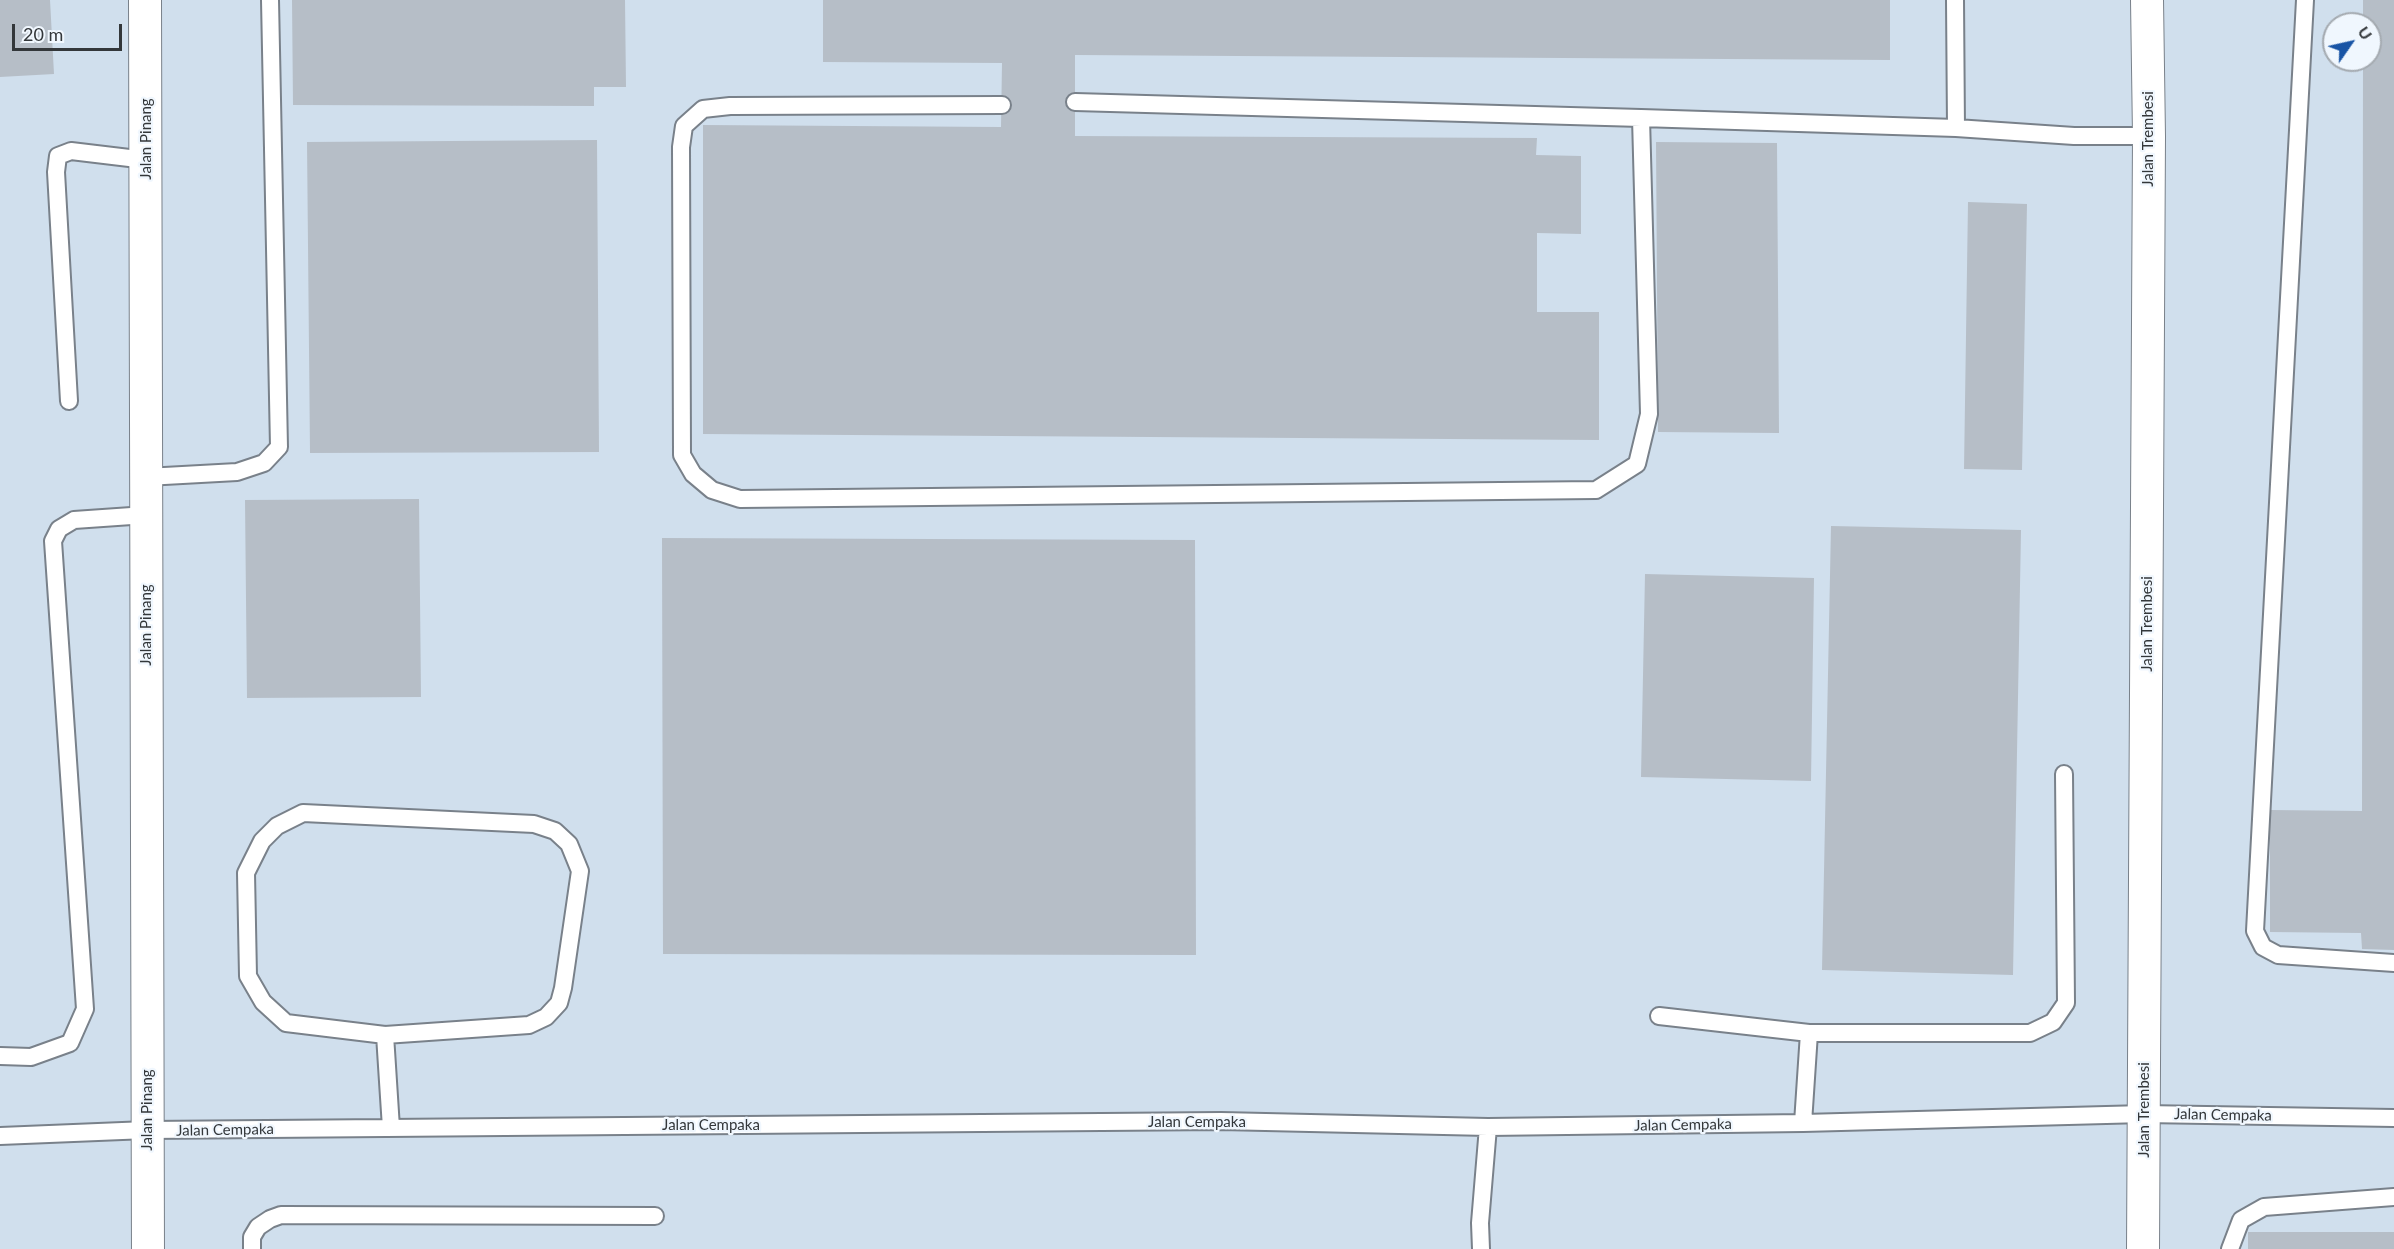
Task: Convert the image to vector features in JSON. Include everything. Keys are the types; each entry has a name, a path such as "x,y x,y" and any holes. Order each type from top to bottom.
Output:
{"street":[{"name":"Jalan Pinang","path":"145,0 148,1249"},
{"name":"Jalan Trembesi","path":"2143,1249 2149,136 2147,0"}],"lane":[{"path":"146,477 237,472 264,463 279,447 270,0"},
{"path":"1955,0 1956,128"},
{"path":"2305,0 2255,931 2263,947 2278,955 2394,963"},
{"path":"1075,102 1956,128 2074,136 2149,136"},
{"path":"1002,105 730,106 703,109 684,126 681,147 682,455 693,474 712,490 740,500 1596,490 1638,464 1649,414 1641,118"},
{"path":"69,401 56,172 58,156 71,151 146,160"},
{"path":"0,1056 31,1056 70,1043 85,1009 53,541 59,529 74,520 146,515"},
{"path":"1659,1016 1809,1033 2030,1033 2053,1022 2066,1003 2064,774"},
{"path":"303,813 534,824 555,831 569,844 580,871 559,1003 546,1017 529,1025 385,1035 286,1023 263,1002 248,976 246,873 262,842 277,826 303,813"},
{"path":"1803,1123 1809,1033"},
{"path":"385,1035 391,1128"},
{"name":"Jalan Cempaka","path":"0,1136 147,1130 1221,1121 1488,1127 1803,1123 2144,1114 2394,1118"},
{"path":"1481,1249 1480,1223 1488,1127"},
{"path":"2230,1249 2241,1220 2264,1207 2394,1197"},
{"path":"252,1249 252,1237 258,1227 281,1215 655,1216"}],"shaded area":[{"path":"0,0 2394,0 2394,1249 0,1249"}],"building":[{"path":"0,0 50,0 54,74 0,77"},
{"path":"292,0 625,0 626,87 594,87 594,106 293,105"},
{"path":"823,0 1890,0 1890,60 1075,55 1075,136 1537,138 1536,155 1581,156 1581,234 1537,233 1537,312 1599,312 1599,440 703,434 703,125 1001,127 1002,63 823,62"},
{"path":"2363,0 2394,0 2394,950 2362,949 2361,933 2270,932 2270,810 2362,811 2363,72 2382,72 2382,12 2363,12"},
{"path":"597,140 599,452 310,453 307,142"},
{"path":"1656,142 1777,143 1779,433 1658,432"},
{"path":"1968,202 2027,204 2022,470 1964,469"},
{"path":"419,499 421,697 247,698 245,500"},
{"path":"1831,526 2021,530 2013,975 1822,970"},
{"path":"662,538 1195,540 1196,955 663,954"},
{"path":"1645,574 1814,578 1811,781 1641,777"},
{"path":"2248,1232 2394,1232 2394,1249 2248,1249"}]}
